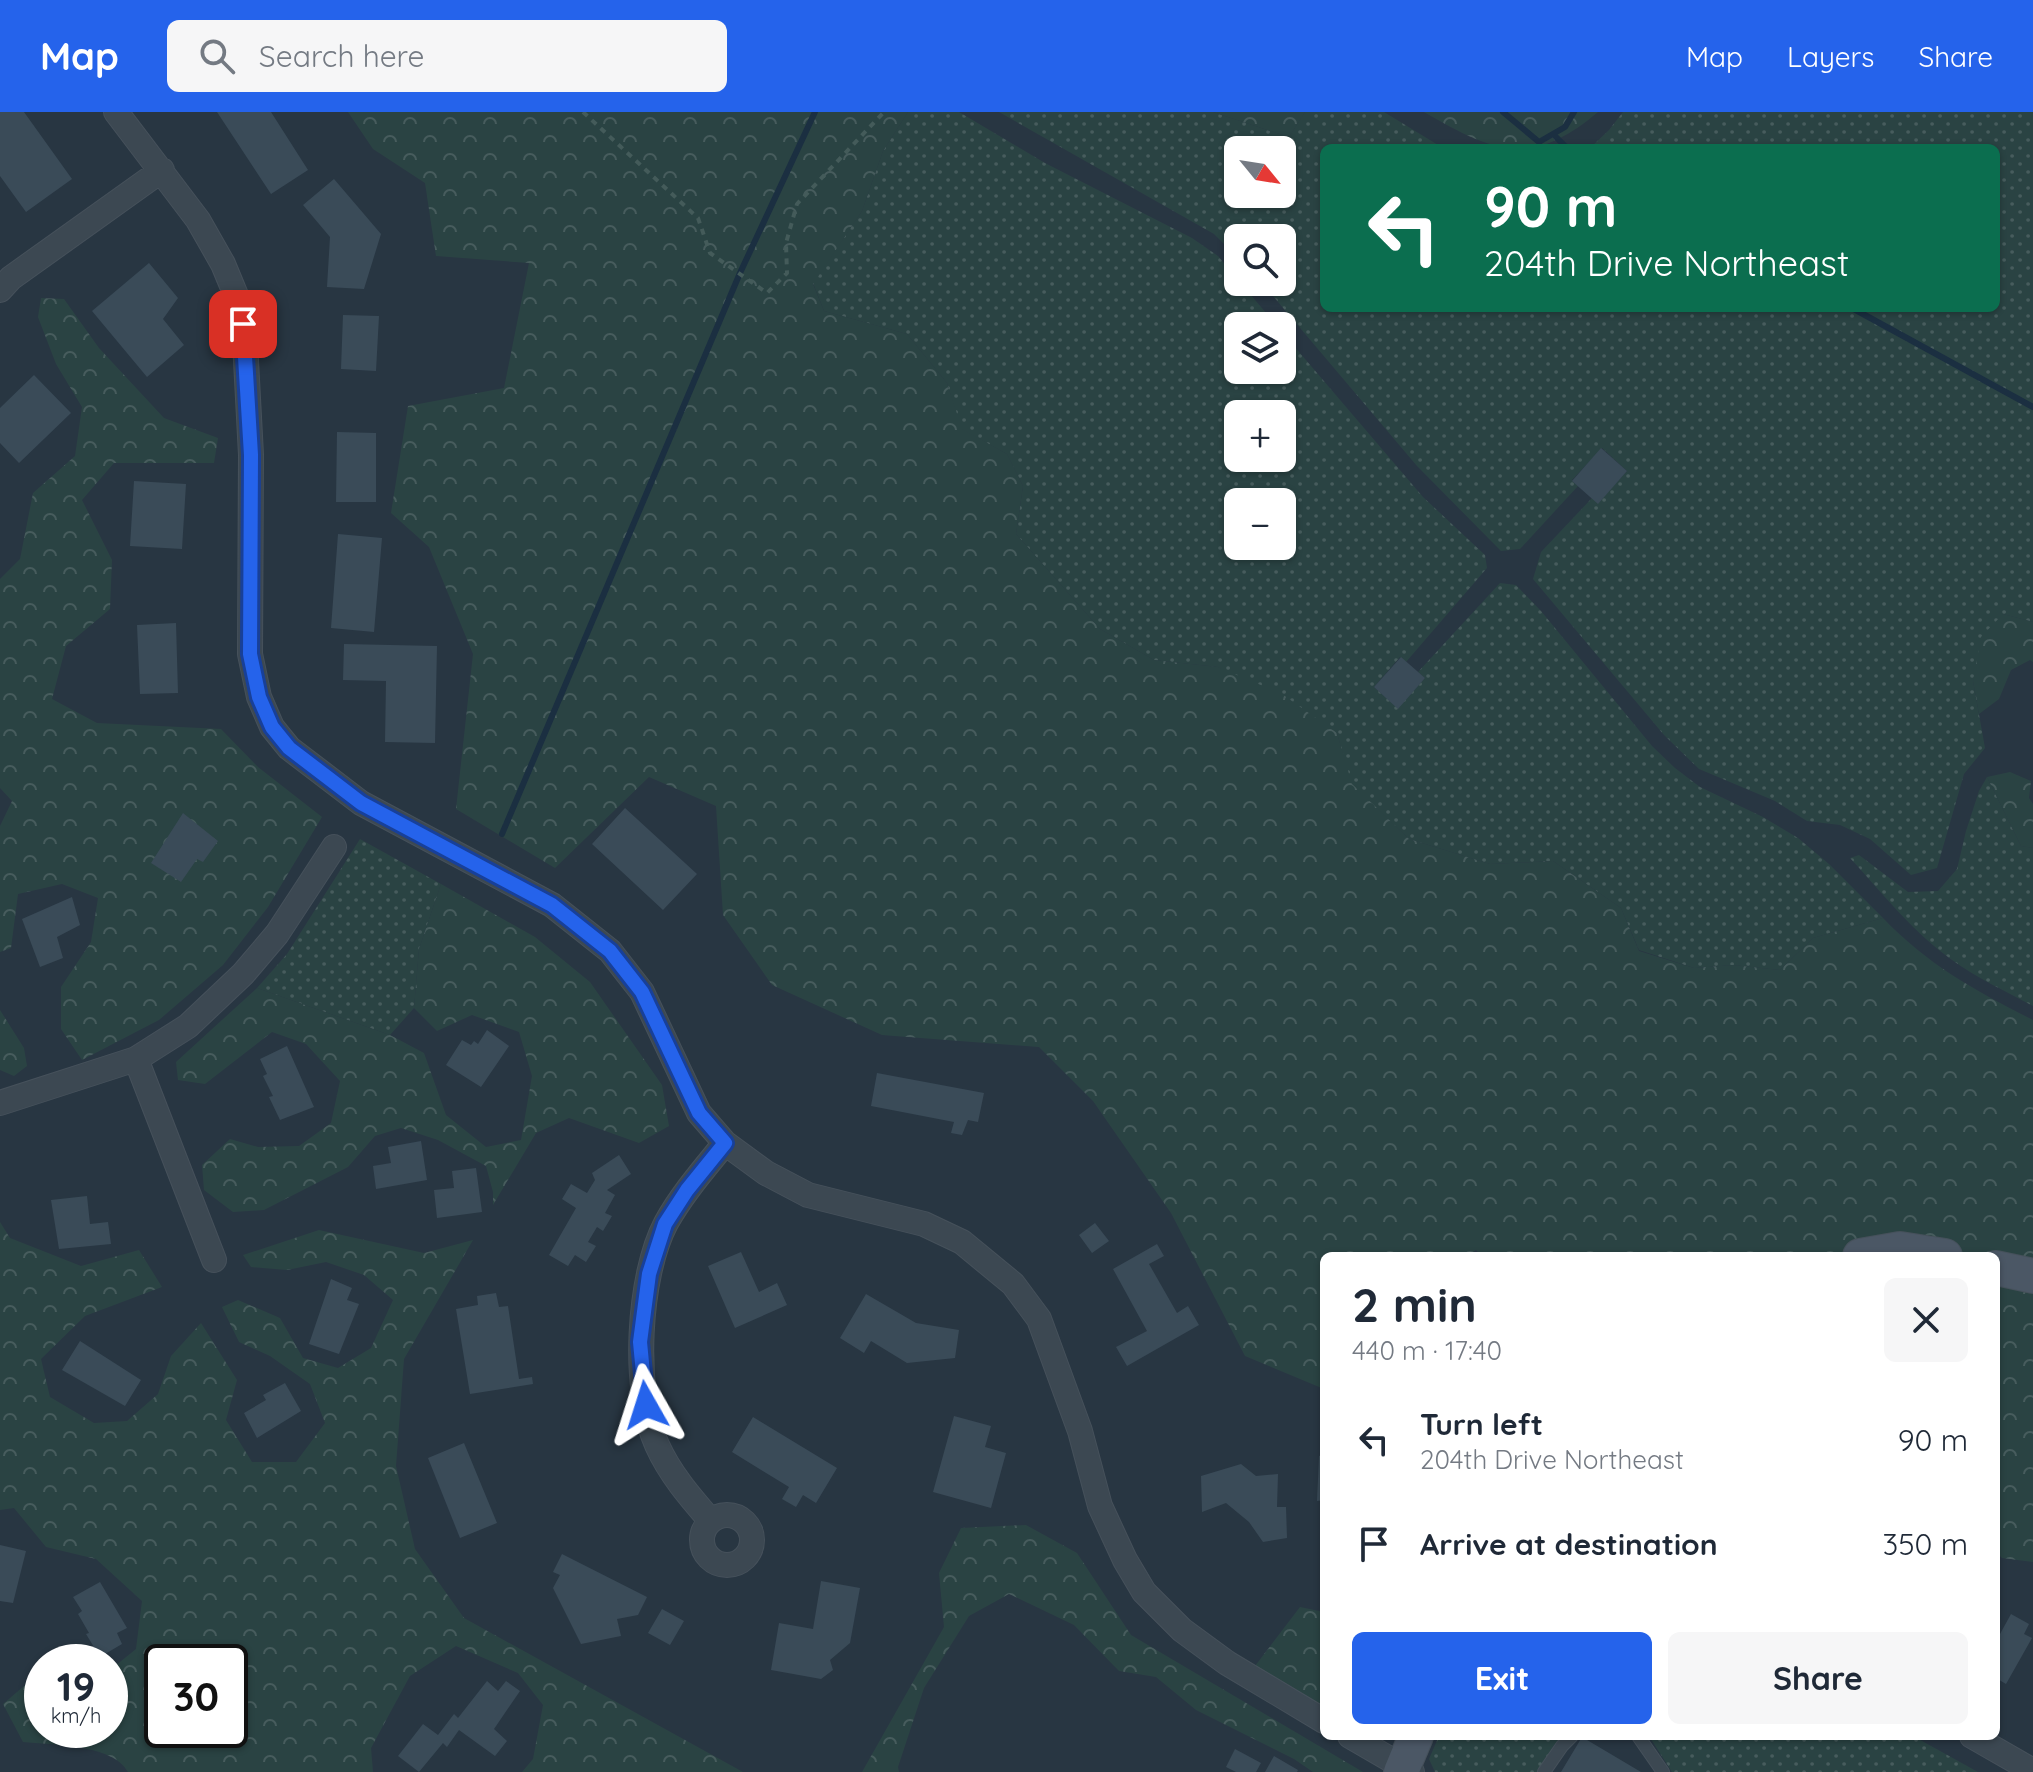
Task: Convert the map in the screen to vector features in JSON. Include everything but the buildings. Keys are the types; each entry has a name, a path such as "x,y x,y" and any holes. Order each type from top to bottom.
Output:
{"street":[{"path":"116,112 198,220 223,264 240,305 251,455 250,654 259,697 272,727 289,748 361,803 552,905 610,951 642,992 699,1113 725,1143 766,1173 808,1195 924,1224 962,1242 1013,1284 1039,1319 1080,1431 1100,1506 1144,1592 1182,1630 1227,1663 1320,1719"},
{"path":"0,290 11,278 162,170"},
{"path":"0,1103 136,1059 188,1026 243,974 277,934 334,847"},
{"path":"136,1059 214,1260"},
{"path":"710,1520 679,1484 656,1443 646,1405 640,1342 649,1274 665,1224 687,1190 725,1143"},
{"path":"1883,1252 1900,1249 1919,1252"},
{"path":"2000,1269 2033,1276"},
{"path":"1356,1740 1405,1770 1415,1740"},
{"path":"1979,1740 2033,1771"}],"lane":[{"path":"1544,1772 1568,1740"},
{"path":"1641,1740 1663,1772"}],"path":[{"path":"583,112 698,218 710,253 767,293 787,273 786,243 797,204 884,112"}],"green space":[{"path":"348,112 908,112 883,151 862,211 813,284 824,311 907,334 947,383 962,429 1007,454 1023,486 1016,534 1100,629 1154,660 1218,667 1282,694 1337,733 1352,784 1409,839 1490,864 1553,861 1621,908 1639,951 1694,968 1733,965 1780,970 1813,938 1883,918 1917,950 1954,976 2033,1020 2033,1562 2000,1556 2000,1252 1320,1252 1320,1387 1245,1356 1171,1213 1093,1101 1039,1047 882,1035 772,985 723,915 716,806 649,777 555,868 456,809 473,654 429,547 391,513 408,406 504,388 529,263 436,256 425,183 373,149"},
{"path":"908,112 959,112 1045,163 1192,238 1218,256 1224,263 1224,296 1252,296 1265,312 1224,312 1224,384 1296,384 1296,348 1423,497 1485,555 1487,568 1406,662 1400,657 1374,687 1398,708 1425,678 1418,672 1500,583 1516,585 1652,746 1675,768 1700,787 1763,817 1798,838 1883,918 1813,938 1780,970 1733,965 1694,968 1639,950 1621,908 1553,861 1490,864 1409,839 1351,784 1337,733 1218,667 1154,660 1100,629 1016,534 1023,486 1007,454 961,429 947,383 907,334 824,311 813,283 862,211 883,151"},
{"path":"999,112 1213,112 1286,136 1224,136 1224,208 1296,208 1296,136 1290,136 1305,112 1384,112 1436,144 1320,144 1320,312 2000,312 2000,144 1594,144 1623,112 2033,112 2033,622 2003,614 1973,681 1985,748 1964,774 1937,868 1911,875 1870,839 1840,825 1807,821 1775,801 1699,769 1664,735 1533,579 1541,552 1592,498 1598,503 1627,471 1602,448 1572,480 1578,486 1520,549 1501,551 1417,466 1296,323 1296,312 1286,312 1273,296 1296,296 1296,224 1224,224 1224,244 1214,234"},
{"path":"1213,112 1305,112 1290,136"},
{"path":"1424,112 1598,112 1574,130 1545,144 1489,144"},
{"path":"41,298 64,299 99,348 164,418 218,438 214,463 114,463 82,500 112,560 110,609 66,646 52,699 97,723 221,729 258,767 322,817 268,907 223,965 159,1020 82,1060 61,1029 61,987 91,942 98,898 62,884 18,894 11,948 0,952 0,826 12,801 0,788 0,579 20,559 33,493 75,456 82,407 56,364 38,317"},
{"path":"2003,614 2033,622 2033,662 2030,660 2011,670 1999,699 1979,714 1973,681 1981,637"},
{"path":"2010,772 2031,781 2029,798 2033,804 2033,848 2021,846 1987,777"},
{"path":"1987,777 2021,846 2033,848 2033,1006 1971,973 1938,949 1898,912 1850,858 1859,855 1908,892 1938,891 1957,869 1979,791"},
{"path":"360,839 441,884 419,949 414,1008 390,1035 257,988 287,954"},
{"path":"441,884 535,937 590,982 662,1085 669,1126 639,1143 569,1118 536,1133 493,1205 486,1166 438,1140 401,1128 375,1136 348,1167 264,1210 233,1212 204,1190 202,1165 230,1139 258,1147 299,1146 331,1123 340,1081 306,1044 272,1032 205,1084 178,1080 176,1062 257,988 390,1035 424,1053 446,1115 486,1147 521,1140 532,1076 519,1032 472,1015 437,1031 414,1008 419,949"},
{"path":"0,1010 24,1048 27,1066 14,1076 0,1070"},
{"path":"0,1222 10,1238 81,1266 139,1250 162,1287 85,1316 41,1359 50,1397 94,1423 127,1421 158,1394 171,1356 201,1323 237,1380 226,1420 252,1462 296,1462 325,1423 310,1384 270,1356 239,1342 222,1307 238,1300 280,1318 303,1358 338,1368 371,1348 393,1300 364,1275 326,1262 287,1270 251,1267 243,1255 319,1230 424,1253 473,1240 404,1359 396,1466 415,1549 464,1618 743,1772 522,1772 533,1759 543,1705 518,1673 456,1646 410,1676 371,1748 373,1772 128,1772 109,1756 81,1748 128,1748 128,1655 136,1649 142,1601 96,1559 46,1547 14,1508 0,1510"},
{"path":"1026,1525 1077,1553 1131,1635 1363,1772 1313,1772 1294,1759 1196,1710 1156,1677 1119,1671 1074,1625 1009,1594 969,1616 924,1688 899,1772 862,1772 944,1627 939,1573 961,1528"},
{"path":"1300,1607 1320,1611 1320,1706 1255,1666"},
{"path":"24,1686 24,1742 23,1742 3,1704"},
{"path":"1437,1740 1559,1740 1537,1772 1435,1772 1429,1759"},
{"path":"1652,1740 1920,1740 1978,1772 1672,1772"}],"waterway":[{"path":"502,834 740,273 815,112"},
{"path":"1503,112 1539,142 1565,127 1574,112"},
{"path":"1553,134 1563,144"},
{"path":"1859,312 2033,407"}],"route":[{"path":"243,324 251,455 250,654 259,697 272,727 289,748 361,803 552,905 610,951 642,992 699,1113 725,1143 687,1190 665,1224 649,1274 640,1342 646,1405"}]}
